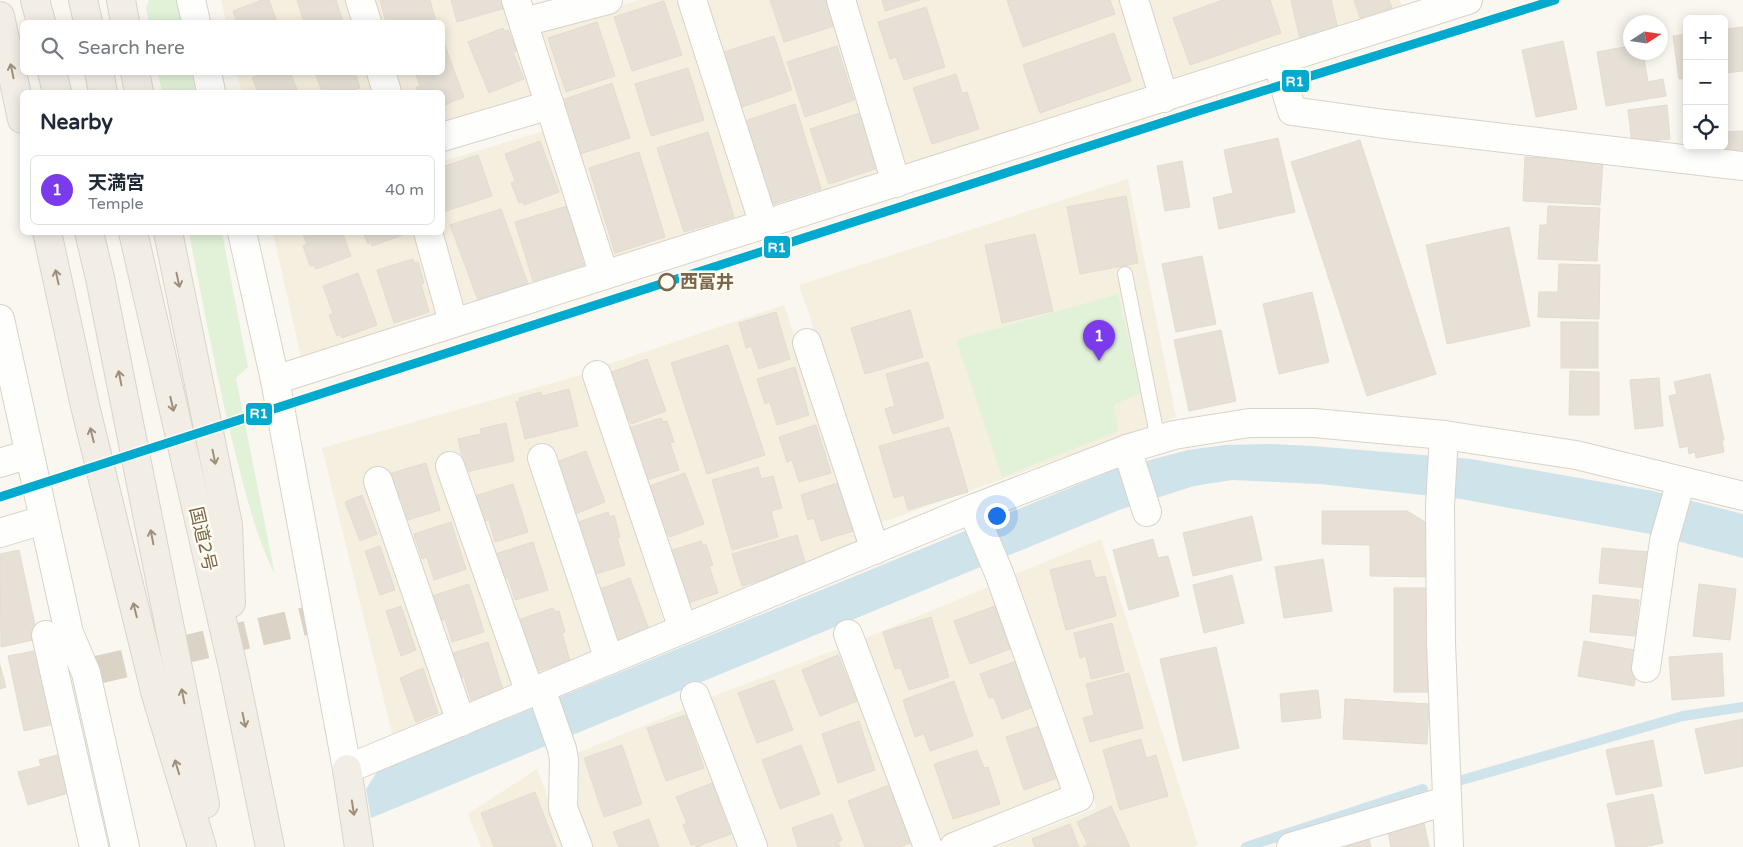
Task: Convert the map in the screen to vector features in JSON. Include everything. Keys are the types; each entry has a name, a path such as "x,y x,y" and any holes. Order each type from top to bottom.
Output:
{"highway":[{"path":"36,0 41,20"},
{"path":"83,0 88,20"},
{"path":"121,0 125,20"},
{"path":"0,16 20,110"},
{"path":"53,75 56,90"},
{"path":"100,75 103,90"},
{"path":"136,75 140,90"},
{"path":"48,235 85,406 156,695 202,847"},
{"path":"90,235 100,278 214,847"},
{"name":"国道2号","path":"134,235 234,672 270,847"},
{"path":"169,235 228,525 234,672"},
{"path":"347,769 359,847"}],"street":[{"path":"191,0 196,20"},
{"path":"360,0 365,20"},
{"path":"604,275 520,11 608,0"},
{"path":"692,0 764,225"},
{"path":"841,0 896,183"},
{"path":"1134,0 1164,98"},
{"path":"275,380 1083,122 1164,98 1277,61 1416,8 1468,0"},
{"path":"1277,61 1292,111 1385,124 1743,166"},
{"path":"208,75 211,90"},
{"path":"382,75 386,90"},
{"path":"445,136 550,105"},
{"path":"243,235 275,380 313,619 347,769 461,722 538,694 609,660 875,550 975,515 1174,435 1249,423 1314,423 1443,444 1576,455 1679,487 1743,496"},
{"path":"429,235 453,322"},
{"path":"0,319 69,634 92,671 125,847"},
{"path":"807,343 875,550"},
{"path":"598,375 683,629"},
{"path":"1443,444 1440,500 1441,642 1449,847"},
{"path":"0,463 29,454"},
{"path":"1128,455 1145,508"},
{"path":"542,458 609,660"},
{"path":"450,466 538,694 560,743 564,759 563,808 578,847"},
{"path":"378,481 461,722"},
{"path":"1646,668 1664,541 1679,487"},
{"path":"954,847 1079,798 995,564 975,515"},
{"path":"0,533 43,520"},
{"path":"46,634 94,847"},
{"path":"848,634 928,847"},
{"path":"695,696 753,847"},
{"path":"1291,847 1446,801"}],"lane":[{"path":"1125,274 1158,440"}],"shaded area":[{"path":"221,0 349,0 355,20 226,20"},
{"path":"369,0 507,0 536,94 445,123 445,90 395,90 391,75 445,75 445,20 374,20"},
{"path":"640,0 681,0 749,214 608,263 533,30"},
{"path":"700,0 833,0 889,177 770,213"},
{"path":"855,0 1123,0 1148,88 906,163"},
{"path":"1148,0 1400,0 1404,13 1174,85"},
{"path":"238,75 371,75 375,90 241,90"},
{"path":"548,130 593,269 461,308 438,235 445,235 445,160"},
{"path":"1128,179 1176,417 880,523 799,285"},
{"path":"273,235 417,235 440,314 301,357"},
{"path":"784,305 863,541 685,614 600,367"},
{"path":"584,374 665,625 600,655 394,741 322,448"},
{"path":"1269,444 1471,459 1653,491 1743,514 1743,558 1650,534 1461,499 1319,484 1232,480 1194,486 1119,510 371,818 366,789 377,772 1116,469 1188,450 1225,445"},
{"path":"1101,539 1198,845 1194,847 997,847 1097,808 1011,576"},
{"path":"995,584 1065,775 1057,797 942,837 931,829 861,640"},
{"path":"840,648 915,834 912,847 764,847 709,698"},
{"path":"687,708 744,847 588,847 573,803 575,754"},
{"path":"537,769 567,847 481,847 468,814"}],"green space":[{"path":"149,0 176,0 182,20 149,20 146,8"},
{"path":"158,75 192,75 195,90 162,90"},
{"path":"189,235 222,235 248,367 236,378 275,575 258,533 249,504 217,375"},
{"path":"1118,294 1141,393 1113,405 1119,431 1002,477 956,340"}],"building":[{"path":"262,0 269,0 276,20 236,20 233,11"},
{"path":"297,0 336,0 342,20 303,20"},
{"path":"380,0 430,0 435,20 385,20"},
{"path":"451,0 503,0 505,8 457,22"},
{"path":"770,0 825,0 834,26 784,42"},
{"path":"882,0 920,0 885,11"},
{"path":"1007,0 1110,0 1115,14 1023,47"},
{"path":"1223,0 1270,0 1281,33 1190,65 1173,18"},
{"path":"1291,0 1331,0 1338,29 1300,39"},
{"path":"1354,0 1389,0 1392,8 1360,18"},
{"path":"664,1 682,55 632,71 614,17"},
{"path":"926,7 945,67 904,80 896,57 890,59 878,22"},
{"path":"597,22 615,76 566,92 548,38"},
{"path":"1743,27 1743,71 1728,73 1728,29"},
{"path":"503,28 504,31 508,30 517,51 513,52 524,79 489,93 468,42"},
{"path":"1114,33 1131,81 1040,113 1023,65"},
{"path":"1683,35 1683,78 1679,79 1673,36"},
{"path":"774,36 792,90 742,107 724,52"},
{"path":"1563,41 1577,109 1536,117 1522,50"},
{"path":"445,46 464,97 445,105 445,90 417,90 416,88 420,86 416,75 445,75"},
{"path":"837,46 854,100 805,117 787,62"},
{"path":"1623,47 1623,60 1644,60 1648,82 1663,79 1666,96 1606,106 1597,52"},
{"path":"688,68 704,120 651,136 635,84"},
{"path":"956,74 962,93 967,92 979,129 932,144 913,88"},
{"path":"259,75 291,75 297,90 257,90 252,78"},
{"path":"316,75 356,75 360,88 354,90 321,90"},
{"path":"612,83 630,138 580,154 562,100"},
{"path":"795,104 821,189 771,205 745,121"},
{"path":"1667,105 1670,139 1632,143 1628,110"},
{"path":"860,113 878,168 829,184 810,129"},
{"path":"1743,131 1743,150 1689,153 1689,150 1728,150 1728,132"},
{"path":"708,132 734,217 684,232 657,148"},
{"path":"1278,138 1295,212 1219,229 1213,198 1233,193 1224,150"},
{"path":"1360,140 1436,374 1367,396 1291,162"},
{"path":"540,141 559,192 524,205 523,202 519,203 511,183 515,181 505,154"},
{"path":"639,152 665,237 615,253 589,168"},
{"path":"478,155 492,196 445,211 445,166"},
{"path":"1525,157 1603,161 1600,205 1523,201"},
{"path":"1182,161 1190,207 1165,211 1157,166"},
{"path":"1126,196 1138,263 1080,274 1067,207"},
{"path":"567,206 584,265 533,281 515,222"},
{"path":"1548,206 1600,208 1597,261 1538,259 1540,225 1547,225"},
{"path":"501,209 528,284 478,300 450,225"},
{"path":"1509,227 1530,326 1447,344 1426,245"},
{"path":"1035,234 1053,311 1002,323 985,245"},
{"path":"303,235 343,235 351,256 316,269 314,265 310,266 303,246 307,244"},
{"path":"364,235 402,235 372,246 371,242 368,244"},
{"path":"1202,256 1216,324 1176,332 1162,264"},
{"path":"413,259 414,263 418,262 424,283 421,284 429,312 394,323 377,270"},
{"path":"1559,264 1600,265 1599,319 1538,317 1539,292 1558,292"},
{"path":"358,273 377,325 342,338 341,334 337,336 329,315 333,313 323,286"},
{"path":"1312,292 1329,362 1279,374 1263,304"},
{"path":"910,310 923,357 865,374 851,328"},
{"path":"776,312 790,359 759,369 751,346 746,348 739,323"},
{"path":"1561,322 1598,322 1598,368 1561,368"},
{"path":"1221,330 1236,401 1189,411 1174,340"},
{"path":"728,345 765,455 707,474 671,363"},
{"path":"647,359 666,411 631,424 630,420 626,421 618,401 622,399 612,372"},
{"path":"928,362 944,418 893,434 885,409 895,406 886,374"},
{"path":"795,367 809,415 777,425 770,402 765,404 757,379"},
{"path":"1570,371 1599,372 1599,415 1569,415"},
{"path":"1710,374 1724,440 1722,441 1724,452 1696,458 1695,452 1689,454 1688,446 1680,448 1669,396 1677,394 1674,382"},
{"path":"1659,378 1663,426 1635,429 1630,380"},
{"path":"569,389 578,426 525,439 516,402 520,401 519,398 541,392 542,396"},
{"path":"661,418 663,422 667,421 674,442 670,443 679,470 643,481 626,429"},
{"path":"506,423 514,461 466,472 458,439 481,434 480,429"},
{"path":"816,425 831,473 799,482 792,460 787,462 779,437"},
{"path":"949,427 968,492 908,510 904,495 894,498 879,446"},
{"path":"586,451 605,502 570,516 551,464"},
{"path":"426,463 440,510 408,520 401,498 396,499 388,474"},
{"path":"758,467 761,479 773,476 782,508 771,511 778,537 732,550 712,480"},
{"path":"685,473 704,524 670,537 668,534 664,535 656,515 660,513 650,486"},
{"path":"838,483 853,531 821,541 814,518 808,520 801,495"},
{"path":"513,484 528,532 495,542 489,520 483,521 475,496"},
{"path":"362,495 377,534 360,541 345,502"},
{"path":"1322,511 1407,511 1430,525 1431,577 1370,576 1370,545 1322,544"},
{"path":"608,512 610,517 614,515 620,537 617,538 625,565 589,576 573,524"},
{"path":"1252,516 1262,560 1193,576 1183,533"},
{"path":"451,522 466,569 434,580 427,557 422,559 414,534"},
{"path":"797,535 806,566 742,586 732,554"},
{"path":"1153,539 1158,558 1168,556 1179,596 1129,610 1113,550"},
{"path":"701,541 703,545 706,544 713,565 709,566 718,593 682,605 666,552"},
{"path":"533,542 548,590 515,600 508,577 503,579 495,554"},
{"path":"380,546 395,590 380,595 365,551"},
{"path":"1602,548 1649,552 1646,588 1599,583"},
{"path":"19,550 38,639 1,647 0,554"},
{"path":"1323,559 1332,611 1284,618 1275,567"},
{"path":"1090,560 1095,578 1105,576 1116,616 1066,630 1050,570"},
{"path":"1232,575 1244,623 1204,633 1193,585"},
{"path":"630,578 649,630 614,643 595,591"},
{"path":"469,584 484,632 452,642 445,619 440,621 432,596"},
{"path":"1699,584 1736,589 1730,640 1693,636"},
{"path":"1394,588 1432,588 1431,692 1394,692"},
{"path":"1593,595 1639,600 1635,636 1590,632"},
{"path":"401,606 416,650 401,656 386,611"},
{"path":"995,606 1010,649 970,664 954,621"},
{"path":"553,608 555,612 559,611 565,632 562,633 570,661 535,672 518,620"},
{"path":"931,617 949,677 909,690 901,668 895,669 883,632"},
{"path":"1112,623 1124,671 1091,679 1086,656 1080,658 1074,633"},
{"path":"1584,641 1640,651 1634,686 1578,676"},
{"path":"488,642 503,690 471,700 464,677 459,679 451,654"},
{"path":"1216,647 1239,748 1183,761 1160,659"},
{"path":"39,650 54,724 24,731 8,656"},
{"path":"1722,653 1724,696 1672,700 1669,657"},
{"path":"838,655 857,701 820,716 802,670"},
{"path":"1017,661 1033,707 1002,719 994,697 989,698 980,674"},
{"path":"0,665 6,687 0,689"},
{"path":"423,668 438,713 416,722 400,678"},
{"path":"1129,673 1143,728 1090,742 1083,718 1094,715 1086,684"},
{"path":"774,680 793,730 757,743 738,693"},
{"path":"954,681 973,736 930,751 924,734 915,737 903,700"},
{"path":"1318,690 1321,718 1282,722 1280,694"},
{"path":"1345,699 1429,704 1427,744 1343,739"},
{"path":"686,715 704,768 666,781 647,728"},
{"path":"1743,719 1743,766 1705,774 1695,729"},
{"path":"859,721 875,770 838,783 822,734"},
{"path":"1043,725 1060,777 1024,790 1006,737"},
{"path":"1141,739 1146,758 1156,755 1168,796 1120,810 1103,750"},
{"path":"1653,740 1662,786 1616,795 1606,750"},
{"path":"622,745 642,804 604,817 584,758"},
{"path":"801,745 820,794 780,809 762,760"},
{"path":"977,750 984,768 988,767 1000,804 953,819 934,764"},
{"path":"64,753 75,791 28,805 18,772 41,766 39,760"},
{"path":"712,783 731,834 696,847 695,844 691,845 683,825 687,823 676,797"},
{"path":"889,785 911,843 899,847 865,847 848,801"},
{"path":"535,792 556,847 494,847 481,813"},
{"path":"1653,794 1663,843 1643,847 1616,847 1607,804"},
{"path":"1111,806 1130,847 1083,847 1088,845 1077,822"},
{"path":"832,814 842,840 838,842 840,847 798,847 792,828"},
{"path":"649,819 659,847 619,847 613,832"},
{"path":"1424,823 1429,847 1391,847 1388,832"},
{"path":"1070,824 1079,847 1035,847 1032,839"},
{"path":"1367,831 1371,847 1322,847"}],"waterway":[{"path":"1462,780 1683,716 1743,707"},
{"path":"1246,847 1423,789"}],"tunnel":[{"path":"97,670 306,621"}],"transit line":[{"name":"R1","path":"0,497 1192,113 1555,0"}],"place":[{"name":"西富井","path":"667,282"},
{"name":"天満宮","path":"1099,361"}]}
